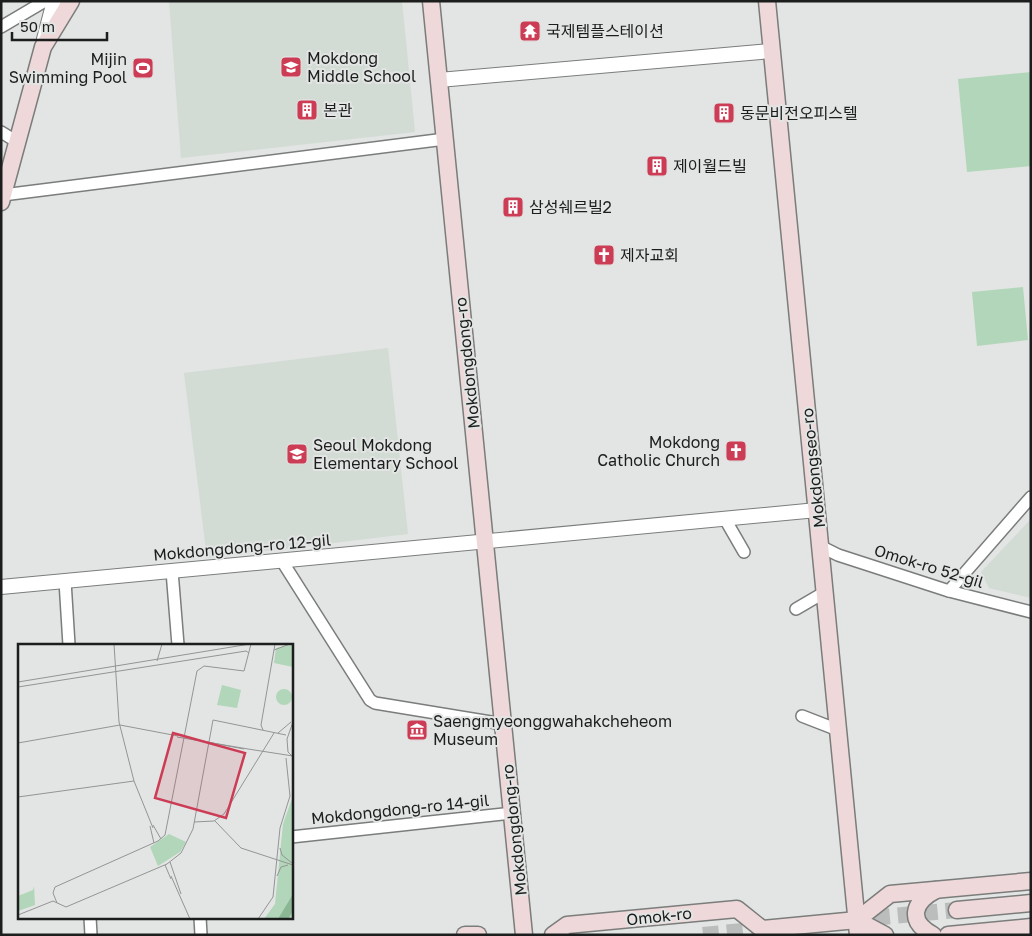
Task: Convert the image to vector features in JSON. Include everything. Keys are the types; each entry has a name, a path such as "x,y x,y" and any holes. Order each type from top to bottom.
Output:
{"main road":[{"path":"2,199 19,143 42,47 71,1"},
{"name":"Mokdongdong-ro","path":"431,1 524,935"},
{"name":"Mokdongseo-ro","path":"767,1 858,927"},
{"path":"885,935 858,927 890,894 1031,881"},
{"path":"933,935 921,926 916,919 916,909 924,896 936,890"},
{"path":"957,910 1031,903"},
{"name":"Omok-ro","path":"553,935 567,925 738,909 760,932 858,927"},
{"path":"948,935 1031,927"},
{"path":"465,935 478,935"}],"street":[{"path":"1,27 45,1"},
{"path":"42,47 54,1"},
{"path":"439,80 772,51"},
{"path":"1,132 19,143"},
{"path":"2,199 445,139"},
{"path":"949,591 1031,497"},
{"name":"Mokdongdong-ro 12-gil","path":"1,587 817,510"},
{"path":"725,519 744,552"},
{"name":"Omok-ro 52-gil","path":"820,546 842,556 949,591 1031,612"},
{"path":"282,561 370,700 375,703 503,724"},
{"path":"172,571 178,644"},
{"path":"65,581 70,644"},
{"path":"796,609 825,592"},
{"path":"802,716 838,730"},
{"name":"Mokdongdong-ro 14-gil","path":"292,837 512,813"},
{"path":"90,918 91,935"},
{"path":"200,918 201,935"}],"shaded area":[{"name":"Mokdong Middle School","path":"169,1 402,1 415,132 181,158"},
{"name":"Seoul Mokdong Elementary School","path":"388,348 408,534 207,558 184,373"},
{"path":"1031,519 1031,598 989,588 981,572"}],"green space":[{"path":"1031,72 1031,166 967,172 958,79"},
{"path":"1023,287 1028,340 977,346 972,292"}],"tunnel":[{"path":"850,920 957,910"},
{"path":"703,935 771,928"}],"place":[{"name":"국제템플스테이션","path":"530,31"},
{"name":"Mokdong Middle School","path":"291,67"},
{"name":"Mijin Swimming Pool","path":"143,68"},
{"name":"본관","path":"307,110"},
{"name":"동문비전오피스텔","path":"724,113"},
{"name":"제이월드빌","path":"657,166"},
{"name":"삼성쉐르빌2","path":"513,207"},
{"name":"제자교회","path":"604,255"},
{"name":"Mokdong Catholic Church","path":"736,451"},
{"name":"Seoul Mokdong Elementary School","path":"297,454"},
{"name":"Saengmyeonggwahakcheheom Museum","path":"417,730"}]}
